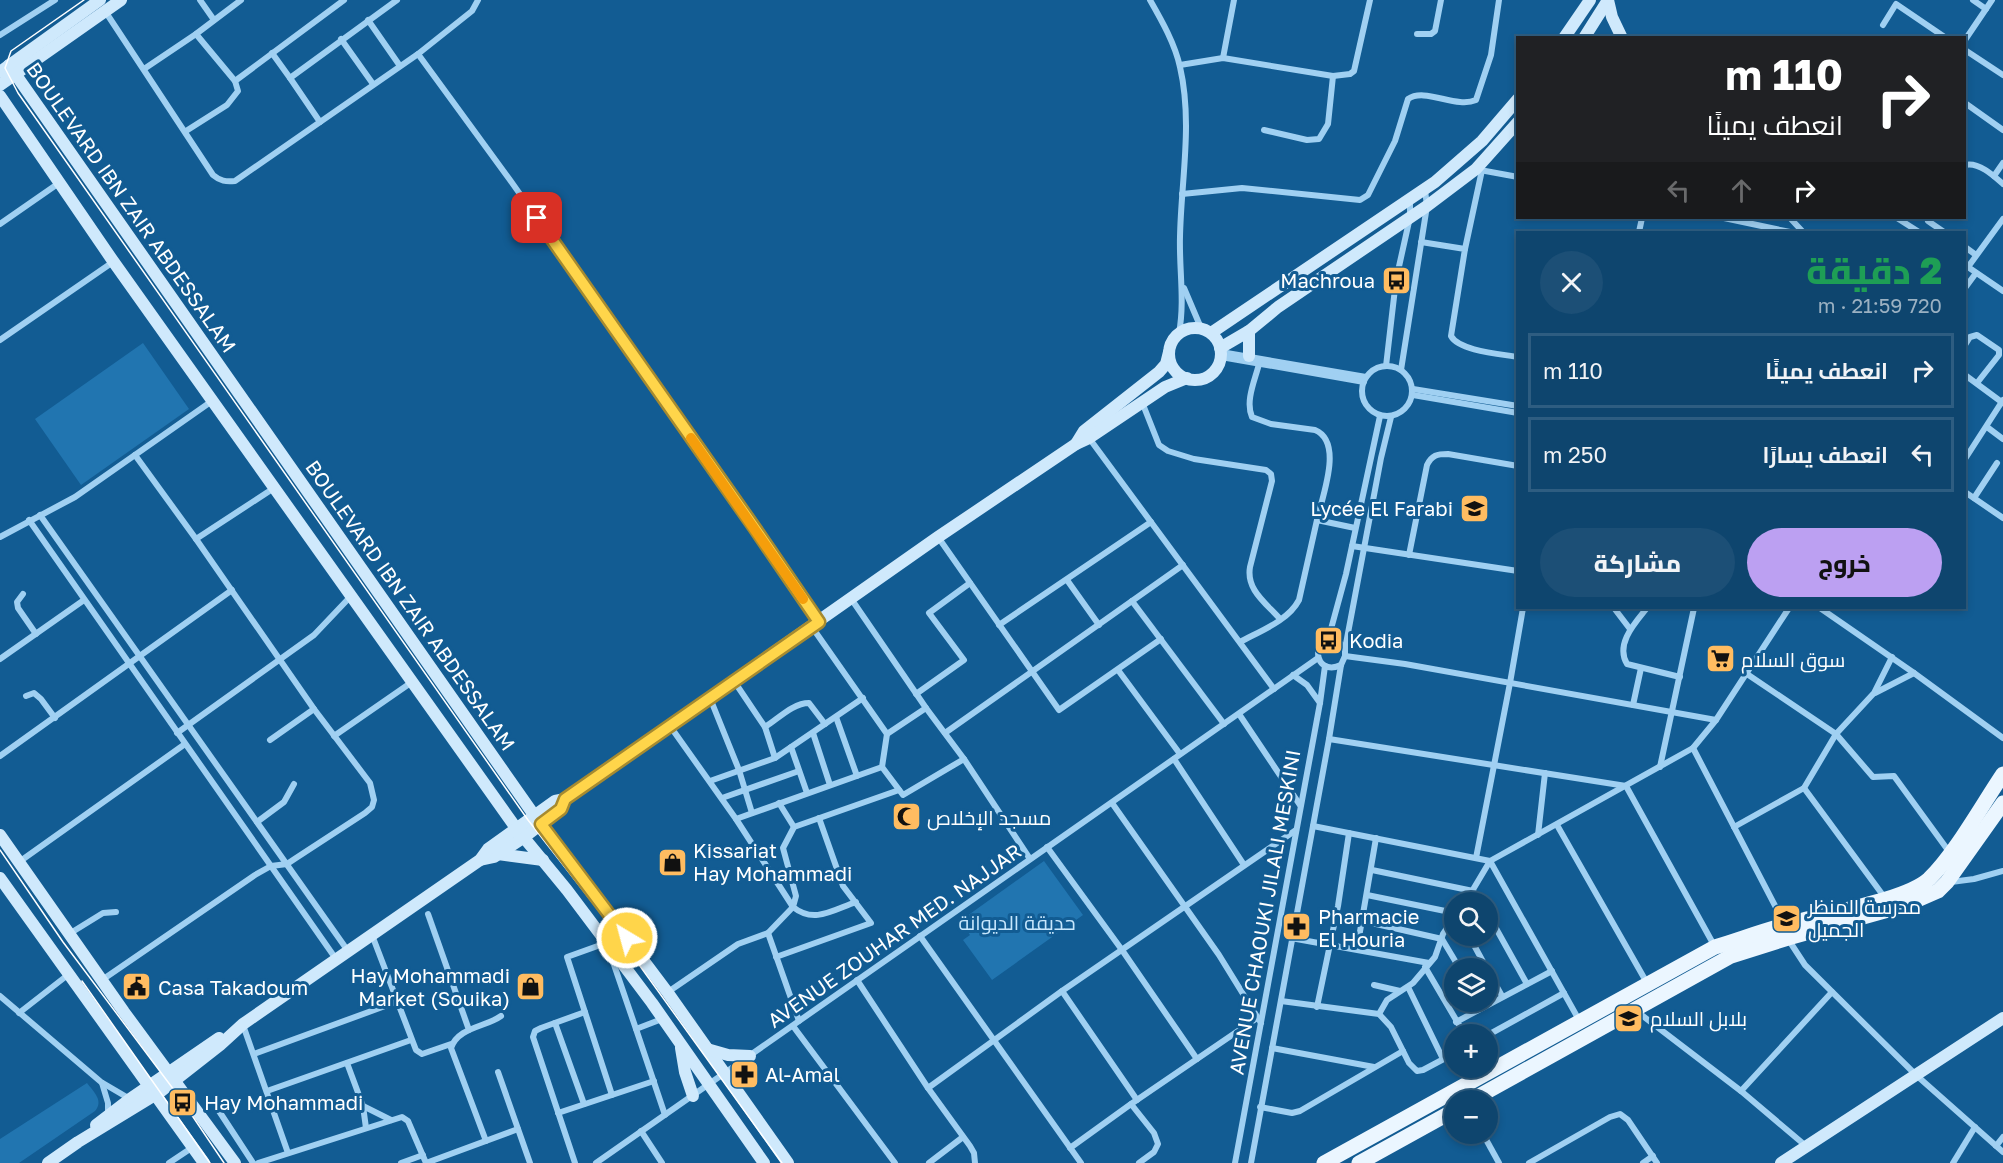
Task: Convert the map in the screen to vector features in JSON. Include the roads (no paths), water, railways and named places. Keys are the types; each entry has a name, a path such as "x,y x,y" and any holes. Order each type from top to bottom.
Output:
{"main road":[{"path":"1490,1090 1731,956 1786,931 1885,899 1910,890 1928,880 1950,853 2003,774"},
{"path":"1498,1065 1715,947 1906,905 1938,891 1947,882 2003,803"},
{"path":"1324,1163 1474,1078"},
{"path":"1359,1163 1444,1116"}],"street":[{"path":"0,35 55,0"},
{"path":"0,85 8,70 103,5 121,0"},
{"path":"200,0 214,20"},
{"path":"144,69 241,0"},
{"path":"235,81 344,0"},
{"path":"290,78 397,0"},
{"path":"103,5 213,175 226,182 235,181 418,54 472,11 478,0"},
{"path":"1076,444 1089,427 1159,372 1168,360 1170,349 1179,333 1182,283 1180,239 1186,112 1180,65 1165,28 1150,0"},
{"path":"1223,58 1234,0"},
{"path":"1180,65 1223,58 1333,76 1350,74 1354,71 1370,0"},
{"path":"1417,34 1435,32 1441,0"},
{"path":"1182,194 1242,188 1360,200 1368,195 1395,141 1408,99 1418,96 1460,103 1476,100 1491,55 1499,0"},
{"path":"1574,36 1590,0"},
{"path":"1574,36 1608,0"},
{"path":"1608,0 1612,17 1621,36"},
{"path":"1972,0 1986,9"},
{"path":"1966,39 1992,0"},
{"path":"1883,25 1897,2 1943,36"},
{"path":"368,20 400,66"},
{"path":"186,131 232,100 238,91 235,81 196,34"},
{"path":"341,39 373,84"},
{"path":"1966,51 2003,75"},
{"path":"272,53 320,122"},
{"path":"418,54 510,180 754,527 887,734 882,767 899,790 903,795 964,759"},
{"name":"BOULEVARD IBN ZAIR ABDESSALAM","path":"8,70 538,820 668,993 788,1163"},
{"path":"1264,130 1307,140 1319,139 1328,124 1333,76"},
{"path":"0,96 113,261 519,833 543,860 663,1019 762,1162"},
{"path":"1179,333 1185,330 1206,331 1425,189 1482,141 1516,101"},
{"path":"1966,105 2003,130"},
{"path":"1220,352 1278,307 1479,170 1516,124"},
{"path":"1994,176 2003,163"},
{"path":"1966,165 1977,166 2003,184"},
{"path":"1479,170 1516,177"},
{"path":"1479,170 1450,336 1454,342 1462,346 1516,357"},
{"path":"0,224 59,183"},
{"path":"1401,370 1427,206 1425,189"},
{"path":"1386,366 1396,280 1410,217 1410,198"},
{"path":"1735,219 1757,221 1787,231"},
{"path":"1791,219 1802,231"},
{"path":"1898,219 1916,231"},
{"path":"1919,231 1929,219 1943,231"},
{"path":"2003,219 1966,266 2003,291"},
{"path":"1421,242 1465,249"},
{"path":"1966,248 1976,255"},
{"path":"0,340 113,261"},
{"path":"1966,287 1976,273"},
{"path":"1170,349 1171,363 1180,375 1187,378 1194,379 1209,375 1218,364 1220,352 1217,339 1206,331 1182,283"},
{"path":"1240,642 1290,613 1299,600 1330,466 1329,446 1321,432 1271,423 1252,417 1250,399 1254,360 1248,331"},
{"path":"1966,343 1970,337 1977,335 1999,350 1999,355 1977,383"},
{"path":"1220,352 1365,379"},
{"path":"1220,352 1365,379"},
{"path":"1386,366 1401,370 1411,381 1413,392 1406,409 1391,417 1380,416 1372,412 1362,398 1365,379 1375,369 1386,366"},
{"path":"1966,376 2002,402 1966,458"},
{"path":"480,860 488,849 561,809 565,799 852,600 938,537 1165,387 1187,378"},
{"path":"1413,392 1516,406"},
{"path":"1413,392 1516,412"},
{"path":"0,537 75,497 212,401"},
{"path":"1142,402 1159,444 1168,451 1194,459 1266,470 1272,474 1249,580 1254,590 1280,619"},
{"path":"1380,416 1342,592 1328,640 1319,647 1318,658 1324,666 1333,668 1341,665 1345,653 1381,458 1391,417"},
{"path":"1987,427 2003,439"},
{"path":"1089,438 1274,689"},
{"path":"1408,555 1427,465 1431,458 1437,454 1448,454 1516,466"},
{"path":"102,980 271,866 286,864 365,813 372,807 374,800 370,783 314,709 196,538 135,455"},
{"path":"1974,498 1997,463"},
{"path":"196,538 274,488"},
{"path":"1966,493 2002,516"},
{"path":"40,515 348,951"},
{"path":"29,520 336,959"},
{"path":"1317,520 1355,528"},
{"path":"999,626 1151,522"},
{"path":"938,537 1059,710 1161,639"},
{"path":"1352,546 1516,571"},
{"path":"945,734 1183,566"},
{"path":"1067,580 1099,625"},
{"path":"916,694 964,660 929,613 970,583"},
{"path":"0,756 232,590"},
{"path":"23,594 17,602 18,608 36,634"},
{"path":"177,733 314,635 351,596"},
{"path":"0,659 84,600"},
{"path":"852,600 916,694 964,759 1030,860"},
{"path":"1132,601 1224,724"},
{"path":"1476,858 1495,765 1522,609"},
{"path":"1615,609 1630,630"},
{"path":"1646,609 1630,630 1623,656 1627,664 1680,677"},
{"path":"1660,767 1694,609"},
{"path":"1372,870 1473,891 1490,861 1693,748 1716,720 1788,609"},
{"path":"1821,609 2003,738"},
{"path":"1328,640 1338,641 1345,653 1716,720"},
{"path":"1734,827 1804,788 1836,734 1874,693 1892,657"},
{"name":"AVENUE ZOUHAR MED. NAJJAR","path":"596,1163 1318,658"},
{"name":"AVENUE CHAOUKI JILALI MESKINI","path":"1251,1163 1341,665"},
{"name":"AVENUE CHAOUKI JILALI MESKINI","path":"1235,1163 1259,1021 1320,704 1324,666"},
{"path":"1633,705 1641,668"},
{"path":"1118,670 1180,754"},
{"path":"1874,693 1914,673"},
{"path":"1747,674 1836,734 1873,777 1894,776 1950,853"},
{"path":"1293,675 1307,685 1320,704"},
{"path":"734,681 765,727 775,758"},
{"path":"334,736 412,682"},
{"path":"26,696 34,693 55,718"},
{"path":"710,698 739,770 752,813"},
{"path":"710,781 775,758 863,698"},
{"path":"765,727 797,706 806,703 809,703 825,724"},
{"path":"887,734 926,708"},
{"path":"270,740 314,709"},
{"path":"1239,714 1300,806"},
{"path":"836,717 856,776"},
{"path":"670,726 722,798 793,907 803,914 812,916 856,902"},
{"path":"813,733 830,785"},
{"path":"1329,739 1626,786"},
{"path":"19,862 185,744"},
{"path":"791,747 807,793"},
{"path":"1693,748 1805,965 1916,1075 2003,1152"},
{"path":"1174,759 1244,865"},
{"path":"736,819 882,767"},
{"path":"722,798 799,771"},
{"path":"1538,835 1545,773"},
{"path":"257,822 284,802 294,784"},
{"path":"1626,786 1715,947"},
{"path":"1804,788 1885,899"},
{"path":"668,993 738,944 768,933 793,907 796,896 783,848 794,827 899,790"},
{"path":"1070,1148 1197,1059 1259,1021 1219,955 1112,802"},
{"path":"779,803 794,827"},
{"path":"776,957 872,923 843,886 819,818"},
{"path":"1557,825 1648,984"},
{"path":"1313,826 1490,861 1580,1022"},
{"path":"928,1088 1062,991 1296,830"},
{"path":"498,854 519,833"},
{"path":"1317,1007 1331,946 1349,833"},
{"path":"0,835 235,1163"},
{"path":"1357,949 1376,838"},
{"path":"1047,847 1197,1059"},
{"path":"48,1163 153,1090 215,1040 238,1028 480,860 498,854 543,860"},
{"path":"1947,882 1974,879 2003,871"},
{"path":"1,882 70,974 204,1163"},
{"path":"1367,895 1444,912"},
{"path":"69,934 103,913 116,912"},
{"path":"428,914 469,1030"},
{"path":"1363,921 1442,939 1453,958"},
{"path":"1498,932 1527,984"},
{"path":"768,933 799,1021"},
{"path":"371,934 411,1040 416,1050 422,1054 452,1044 469,1030 501,1016"},
{"path":"1379,1014 1387,1000 1408,987 1437,954 1444,934"},
{"path":"920,936 1081,1163"},
{"path":"1291,938 1357,949 1427,965"},
{"path":"606,942 567,957 612,1095"},
{"path":"606,942 665,1115"},
{"path":"1427,965 1456,1022 1470,1012"},
{"path":"1498,998 1552,971"},
{"path":"19,1013 70,974"},
{"path":"857,980 974,1153 975,1163"},
{"path":"1374,985 1400,991"},
{"path":"1281,1001 1379,1014 1391,1027 1409,1063 1417,1071 1443,1059 1408,987"},
{"path":"1498,989 1502,996"},
{"path":"1062,991 1154,1133 1158,1144 1154,1152 1139,1163"},
{"path":"1740,1091 1832,992"},
{"path":"1498,1029 1564,993"},
{"path":"0,996 101,1082 130,1099"},
{"path":"254,1054 396,1002"},
{"path":"1635,1010 1740,1091 1806,1146"},
{"path":"575,1163 533,1037 535,1031 585,1012"},
{"path":"1781,1163 2003,1018"},
{"path":"636,1029 663,1019"},
{"path":"555,1023 584,1104"},
{"path":"793,1026 895,1163"},
{"path":"238,1028 254,1054 288,1154"},
{"path":"267,1091 411,1040"},
{"path":"452,1044 451,1048 486,1141"},
{"path":"680,1044 685,1072 693,1096"},
{"path":"1272,1048 1374,1067"},
{"path":"707,1049 728,1055 750,1056"},
{"path":"1260,1107 1292,1113 1300,1111 1404,1051"},
{"path":"347,1063 363,1106 366,1128"},
{"path":"498,1072 530,1163"},
{"path":"558,1113 654,1081"},
{"path":"101,1082 108,1103 108,1115"},
{"path":"78,1142 130,1099 153,1090"},
{"path":"363,1106 391,1120"},
{"path":"217,1108 255,1163 402,1117 408,1120 426,1163 518,1129"},
{"path":"1529,1163 1610,1117 1620,1114 1628,1120 1657,1163"},
{"path":"1953,1163 1975,1127"},
{"path":"642,1131 662,1163"},
{"path":"929,1163 963,1137"},
{"path":"1996,1146 2003,1137"},
{"path":"1489,1144 1499,1163"},
{"path":"169,1163 193,1147"},
{"path":"401,1163 423,1155"},
{"path":"1643,1163 1653,1156"}],"tram line":[{"path":"84,0 11,51 5,68 18,93 528,820 614,930 782,1163"},
{"path":"0,850 63,942 183,1102 224,1163"},
{"path":"82,981 210,1163"}],"place":[{"name":"Machroua","path":"1396,280"},
{"name":"Lycée El Farabi","path":"1474,508"},
{"name":"Kodia","path":"1328,640"},
{"name":"سوق السلام","path":"1720,659"},
{"name":"مسجد الإخلاص","path":"906,817"},
{"name":"Kissariat Hay Mohammadi","path":"672,862"},
{"name":"مدرسة المنظر الجميل","path":"1787,918"},
{"name":"Pharmacie El Houria","path":"1297,927"},
{"name":"Hay Mohammadi Market (Souika)","path":"531,986"},
{"name":"Casa Takadoum","path":"137,987"},
{"name":"بلابل السلام","path":"1629,1018"},
{"name":"Al-Amal","path":"744,1074"},
{"name":"Hay Mohammadi","path":"183,1102"}],"park label":[{"name":"حديقة الديوانة","path":"1017,922"}]}
